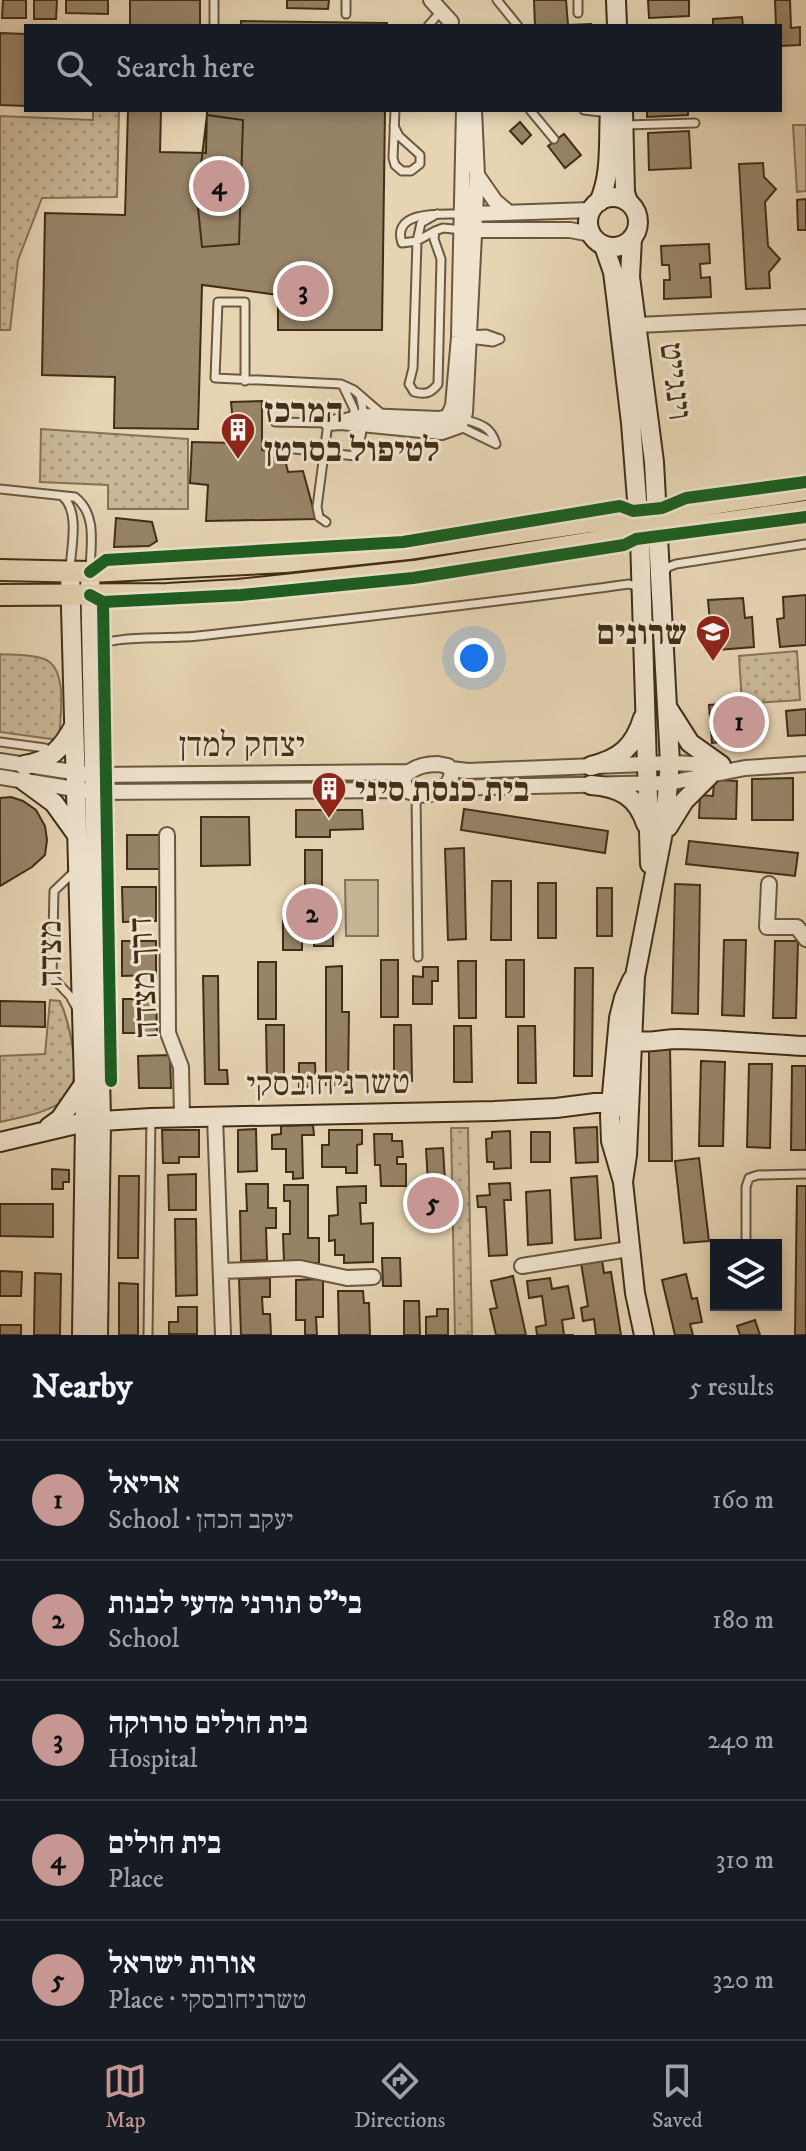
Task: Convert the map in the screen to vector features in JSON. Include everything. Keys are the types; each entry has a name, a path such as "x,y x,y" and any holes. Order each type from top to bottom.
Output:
{"main road":[{"path":"0,595 80,596 238,590 414,571 645,527 658,511 806,490"},
{"path":"0,570 80,571 285,562 806,511"}],"street":[{"path":"616,0 617,24"},
{"path":"457,421 453,406 466,337 469,230 464,112"},
{"path":"469,214 477,175 474,112"},
{"path":"469,230 570,230 619,247 632,238 637,216 625,192 617,114"},
{"path":"597,240 588,226 604,190 617,114"},
{"path":"477,175 495,201 508,212"},
{"path":"469,214 595,206 610,198 628,202"},
{"name":"וינגייט","path":"632,238 630,277 658,511"},
{"name":"וינגייט","path":"597,240 613,272 645,527"},
{"path":"638,325 806,317"},
{"path":"351,422 386,417 457,421"},
{"path":"351,422 442,432 457,421"},
{"path":"644,1335 629,1249 623,1182 627,1155 616,1110 627,1035 621,1007 635,976 670,763 661,579 645,527"},
{"path":"645,527 642,593 647,784 656,837"},
{"name":"מצדה","path":"80,571 75,723 85,783 78,861 83,1027 92,1082"},
{"name":"מצדה","path":"80,596 91,656 85,783 98,1335"},
{"path":"591,775 629,748 638,733 646,708"},
{"path":"668,709 690,743 715,770"},
{"path":"0,777 24,773 52,756 67,739 75,723"},
{"path":"0,761 24,773 85,783"},
{"path":"445,788 591,775 648,763 715,770"},
{"name":"יצחק למדן","path":"85,783 408,772 432,764 451,769"},
{"path":"445,788 451,782 451,769 591,775 647,784 669,783 715,770 806,764"},
{"path":"656,837 684,801 715,770"},
{"path":"408,772 403,779 411,792"},
{"path":"24,773 54,803 78,836"},
{"path":"591,775 632,798 656,837"},
{"name":"יצחק למדן","path":"85,783 429,794 445,788"},
{"name":"דרך מצדה","path":"167,835 168,1033 181,1067 182,1117"},
{"path":"769,884 767,927 797,927 806,939"},
{"path":"627,1035 806,1046"},
{"path":"43,1131 60,1119 92,1082 114,1102 144,1118"},
{"name":"טשרניחובסקי","path":"0,1142 93,1122 144,1118 556,1108 583,1115 616,1110"},
{"path":"215,1117 223,1335"},
{"path":"43,1131 67,1135 93,1153 112,1134 144,1118"},
{"name":"מצדה","path":"82,1335 93,1153"},
{"path":"522,1266 629,1249"},
{"path":"221,1271 300,1268 347,1278 373,1277"}],"lane":[{"path":"214,0 214,24"},
{"path":"346,0 346,14"},
{"path":"497,0 516,24"},
{"path":"578,0 578,13"},
{"path":"394,126 399,136 420,155 420,164 411,171 402,171 394,163 394,126 395,112"},
{"path":"532,112 554,139"},
{"path":"617,114 695,123"},
{"path":"435,231 434,239 441,259 438,384 431,392 422,394 414,392 409,384 413,368 417,241 421,223 437,214"},
{"path":"469,214 422,215 408,220 402,227 400,238 402,243 417,241 443,228 469,230"},
{"path":"245,381 245,302 218,302 215,378 245,381 341,384 386,417"},
{"path":"286,448 355,456 351,398 341,384"},
{"path":"326,522 319,517 317,507 325,454 351,422 359,395"},
{"path":"275,422 351,422"},
{"path":"0,489 75,497 83,503 90,514 80,571"},
{"path":"62,495 70,503 80,571"},
{"path":"661,579 666,569 674,565 806,544"},
{"path":"91,656 99,643 110,640 201,636 422,612 629,584 638,586 642,593"},
{"path":"0,742 45,748"},
{"path":"411,792 418,957"},
{"path":"78,861 74,873 54,891 52,977 70,996 83,1027"},
{"path":"144,1118 148,1335"},
{"path":"746,1239 746,1187 749,1178 806,1174"}],"shaded area":[{"path":"93,112 119,112 117,197 42,198 18,260 10,330 0,330 0,116 93,120"},
{"path":"793,125 806,125 806,191 797,192"},
{"path":"41,429 188,439 188,509 108,509 108,485 40,482"},
{"path":"797,651 800,700 742,704 739,656"},
{"path":"0,654 33,656 52,664 60,683 59,740 0,732"},
{"path":"345,880 378,880 378,936 346,936"},
{"path":"50,1000 60,1001 71,1036 74,1079 71,1090 65,1099 51,1108 0,1122 0,1056 45,1054"},
{"path":"451,1128 468,1128 472,1335 455,1335"}],"building":[{"path":"3,0 26,0 26,18 2,18"},
{"path":"34,0 57,0 56,19 34,19"},
{"path":"66,0 108,0 108,14 66,13"},
{"path":"130,0 200,0 200,24 130,24"},
{"path":"287,0 329,0 328,9 287,8"},
{"path":"534,0 566,0 568,24 535,24"},
{"path":"648,0 689,0 689,16 649,18"},
{"path":"775,0 790,0 791,28 800,27 800,45 782,46 782,24 776,24"},
{"path":"742,17 743,24 713,24 713,19"},
{"path":"241,21 387,23 387,24 241,24"},
{"path":"0,33 24,34 24,106 0,105"},
{"path":"128,112 161,112 160,152 206,153 207,112 385,112 382,330 278,330 278,295 202,285 198,429 114,428 115,377 42,375 45,213 125,215"},
{"path":"647,112 688,112 688,115 647,117"},
{"path":"207,115 243,120 239,244 202,247 197,198"},
{"path":"520,122 531,135 522,144 510,131"},
{"path":"689,131 691,168 649,170 648,133"},
{"path":"564,134 581,155 565,168 548,146"},
{"path":"763,163 764,177 776,189 765,202 768,246 780,259 769,272 770,288 746,289 739,164"},
{"path":"806,199 806,230 798,230 797,200"},
{"path":"709,244 710,263 700,264 701,278 710,277 711,297 664,299 664,280 670,280 669,265 662,265 661,246"},
{"name":"המרכז לטיפול בסרטן","path":"262,401 262,450 283,451 288,472 303,471 316,519 206,521 208,485 190,483 192,442 235,443 231,402"},
{"path":"116,518 152,522 157,541 149,546 114,547"},
{"path":"806,595 806,645 780,647 777,619 784,618 783,597"},
{"path":"743,598 745,618 752,617 754,647 705,651 702,623 710,622 708,600"},
{"path":"735,703 736,712 758,710 760,739 712,743 709,705"},
{"path":"806,709 806,735 788,736 786,711"},
{"path":"793,778 793,820 752,820 752,779"},
{"path":"714,780 737,781 736,819 699,818 700,795 713,796"},
{"path":"11,797 36,810 45,826 47,840 45,855 32,867 0,886 0,798"},
{"path":"464,809 608,831 605,853 461,830"},
{"name":"בית כנסת סיני","path":"296,810 362,810 363,829 330,830 330,837 296,837"},
{"path":"201,817 249,817 250,865 201,866"},
{"path":"127,835 160,835 161,869 127,869"},
{"path":"689,841 798,853 795,876 686,864"},
{"path":"464,848 466,939 448,940 445,849"},
{"path":"305,850 322,850 322,900 333,900 333,946 314,946 314,907 305,907"},
{"path":"492,881 511,881 511,940 491,940"},
{"path":"538,883 556,883 556,938 538,938"},
{"path":"675,884 700,885 698,1014 672,1013"},
{"path":"122,887 156,887 156,921 123,922"},
{"path":"597,888 612,888 612,936 597,936"},
{"path":"283,912 302,913 302,950 283,950"},
{"path":"724,940 746,940 744,1016 722,1015"},
{"path":"122,941 156,941 156,975 122,976"},
{"path":"775,941 798,941 796,1018 773,1018"},
{"path":"381,960 398,960 398,1017 381,1017"},
{"path":"506,960 524,960 524,1017 506,1017"},
{"path":"458,961 476,961 476,1018 459,1018"},
{"path":"258,962 276,962 276,1019 258,1019"},
{"path":"342,966 342,1012 349,1012 348,1085 326,1085 326,967"},
{"path":"423,967 438,967 438,981 432,981 432,1004 413,1004 413,976 423,977"},
{"path":"575,968 593,968 592,1076 574,1076"},
{"path":"203,976 218,976 219,1070 227,1070 228,1084 205,1084"},
{"path":"123,999 156,999 157,1033 123,1033"},
{"path":"0,1001 45,1002 45,1027 0,1026"},
{"path":"266,1025 284,1025 284,1082 267,1082"},
{"path":"394,1025 411,1025 412,1081 394,1081"},
{"path":"454,1026 471,1026 472,1082 454,1082"},
{"path":"518,1026 535,1026 536,1083 518,1083"},
{"path":"670,1047 672,1161 649,1161 649,1048"},
{"path":"170,1055 171,1088 139,1088 138,1056"},
{"path":"701,1061 725,1062 723,1146 699,1146"},
{"path":"299,1063 315,1063 316,1086 299,1087"},
{"path":"749,1064 772,1064 770,1148 747,1147"},
{"path":"792,1066 806,1066 806,1150 791,1150"},
{"path":"313,1125 314,1135 302,1135 303,1178 293,1179 293,1172 286,1172 286,1149 272,1149 272,1135 281,1134 281,1126"},
{"path":"597,1127 598,1162 576,1163 574,1128"},
{"path":"256,1129 257,1171 238,1172 238,1130"},
{"path":"162,1130 199,1130 199,1157 179,1157 179,1163 163,1163"},
{"path":"329,1130 362,1130 362,1144 357,1145 357,1173 346,1173 346,1167 322,1167 322,1145 329,1145"},
{"path":"510,1131 511,1168 494,1169 494,1162 487,1162 486,1139 492,1138 492,1132"},
{"path":"531,1132 550,1132 550,1162 531,1162"},
{"path":"374,1134 392,1134 392,1141 402,1141 403,1157 397,1157 397,1164 406,1164 406,1186 381,1186 380,1165 375,1165"},
{"path":"443,1148 445,1182 428,1183 426,1149"},
{"path":"699,1158 709,1241 684,1243 675,1161"},
{"path":"52,1169 69,1170 69,1182 63,1182 63,1189 52,1189"},
{"path":"196,1174 196,1210 169,1210 168,1175"},
{"path":"119,1176 139,1176 138,1258 118,1258"},
{"path":"597,1176 601,1238 575,1240 571,1178"},
{"path":"510,1183 511,1200 504,1200 507,1255 489,1256 486,1207 478,1207 477,1196 490,1195 489,1184"},
{"path":"246,1184 268,1184 268,1208 276,1208 276,1228 266,1228 267,1260 241,1261 240,1211 247,1211"},
{"path":"284,1185 308,1185 308,1238 319,1238 319,1263 284,1263 283,1234 290,1234 290,1201 284,1201"},
{"path":"366,1186 366,1203 360,1203 361,1224 373,1223 373,1262 344,1263 344,1255 335,1255 335,1240 329,1241 329,1216 338,1215 337,1187"},
{"path":"797,1186 806,1186 806,1335 795,1335"},
{"path":"550,1190 552,1243 528,1245 526,1192"},
{"path":"448,1191 449,1214 418,1214 418,1192"},
{"path":"0,1204 53,1204 53,1237 0,1236"},
{"path":"175,1219 196,1219 197,1295 176,1296"},
{"path":"382,1258 400,1258 401,1286 383,1286"},
{"path":"602,1260 604,1273 611,1272 621,1335 596,1335 594,1319 583,1321 581,1308 588,1306 581,1263"},
{"path":"0,1271 22,1272 21,1296 0,1296"},
{"path":"35,1273 61,1274 60,1335 34,1335"},
{"path":"686,1274 692,1299 697,1298 702,1322 690,1324 693,1335 675,1335 662,1280"},
{"path":"513,1276 526,1335 496,1335 490,1309 497,1308 491,1281"},
{"path":"270,1278 270,1297 262,1297 263,1314 270,1314 271,1335 241,1335 239,1279"},
{"path":"550,1278 552,1289 568,1286 574,1318 562,1320 564,1335 537,1335 536,1327 546,1325 542,1296 529,1298 527,1281"},
{"path":"323,1279 323,1317 316,1317 317,1335 305,1335 305,1320 296,1320 296,1280"},
{"path":"119,1283 138,1284 138,1335 119,1335"},
{"path":"338,1291 363,1291 364,1303 369,1303 370,1335 339,1335"},
{"path":"404,1301 419,1301 420,1335 404,1335"},
{"path":"178,1307 197,1307 197,1334 169,1334 169,1322 178,1322"},
{"path":"437,1309 448,1309 448,1335 426,1335 426,1317 437,1316"},
{"path":"755,1320 760,1335 740,1335 737,1326"},
{"path":"0,1325 21,1325 21,1335 0,1335"}],"cycle path":[{"path":"90,572 106,560 403,542 620,506 633,511 662,508 686,498 806,482"},
{"path":"90,595 103,602 241,595 413,578 624,545 636,539 806,517"},
{"path":"103,602 111,1081"}],"place":[{"name":"בית חולים","path":"219,186"},
{"name":"בית חולים סורוקה","path":"303,291"},
{"name":"המרכז לטיפול בסרטן","path":"238,461"},
{"name":"שרונים","path":"713,663"},
{"name":"אריאל","path":"739,722"},
{"name":"בית כנסת סיני","path":"329,820"},
{"name":"בי\"ס תורני מדעי לבנות","path":"312,914"},
{"name":"אורות ישראל","path":"433,1203"}]}
